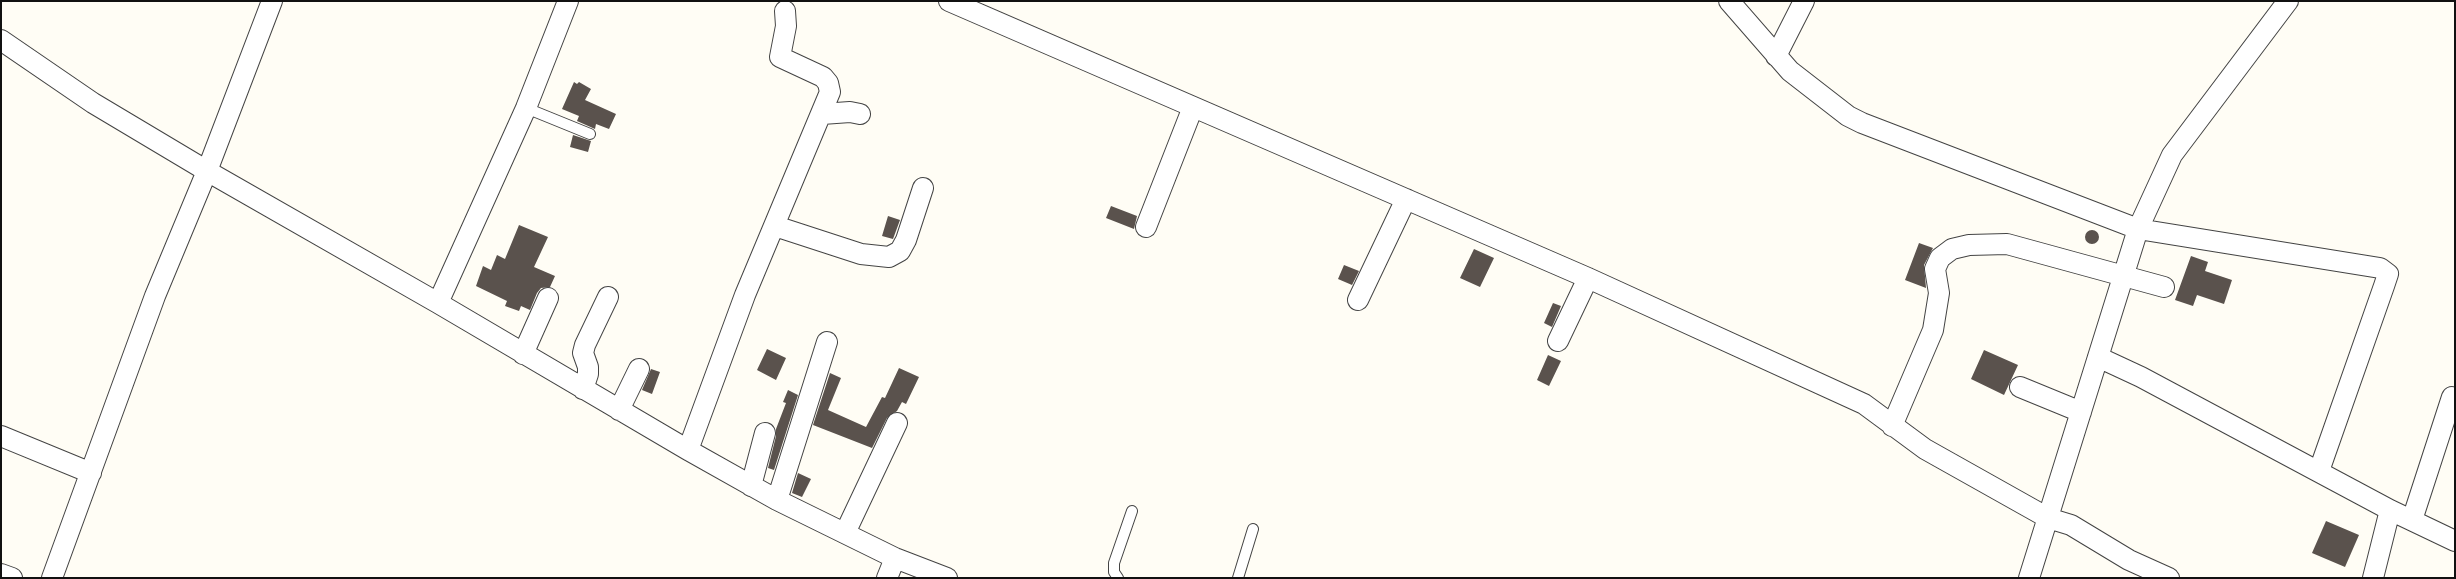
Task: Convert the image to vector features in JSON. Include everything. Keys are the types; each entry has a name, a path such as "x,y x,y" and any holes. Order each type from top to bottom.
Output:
{"street":[{"path":"52,578 154,296 207,171 272,1"},
{"path":"438,303 526,108 568,1"},
{"path":"949,1 1588,278 1864,404 1925,449 2048,518 2071,525 2129,560 2169,578"},
{"path":"1729,1 1790,71 1848,116 1862,123 2138,229 2380,268 2388,274 2319,471"},
{"path":"1776,56 1804,1"},
{"path":"2029,578 2138,229 2172,155 2288,1"},
{"path":"688,450 745,296 830,92 828,83 823,77 780,57 786,26 785,11"},
{"path":"1,40 93,103 688,450 777,500 896,558 946,578"},
{"path":"1146,227 1193,107"},
{"path":"822,114 850,112 860,114"},
{"path":"775,226 861,254 889,257 900,251 906,240 923,188"},
{"path":"1358,300 1406,199"},
{"path":"1892,426 1933,330 1939,293 1935,269 1940,258 1952,249 1969,245 2007,244 2164,287"},
{"path":"1558,340 1588,278"},
{"path":"583,389 588,374 588,366 583,353 585,345 608,297"},
{"path":"523,354 548,298"},
{"path":"777,500 827,342"},
{"path":"2098,357 2319,471 2390,510 2455,541"},
{"path":"620,410 639,369"},
{"path":"2020,387 2081,412"},
{"path":"2412,520 2452,396"},
{"path":"844,533 897,423"},
{"path":"752,486 765,433"},
{"path":"1,436 91,473"},
{"path":"2373,578 2390,510"},
{"path":"887,578 896,558"},
{"path":"1,574 12,578"}],"lane":[{"path":"526,108 590,134"},
{"path":"1118,578 1114,572 1114,563 1132,511"},
{"path":"1238,578 1253,529"}],"building":[{"path":"574,82 577,84 579,82 591,89 585,100 616,114 609,129 596,124 595,129 577,121 579,116 562,109"},
{"path":"573,135 591,141 588,152 570,147"},
{"path":"1111,206 1137,216 1134,229 1106,218"},
{"path":"888,216 900,220 893,239 882,236"},
{"path":"519,225 548,237 534,267 555,276 550,287 541,288 537,293 530,310 521,306 519,311 505,306 507,301 476,286 483,266 491,270 497,255 505,259"},
{"path":"2089,230 2095,230 2099,237 2095,244 2089,244 2085,240 2085,234"},
{"path":"1919,243 1933,248 1924,265 1926,288 1905,280"},
{"path":"1474,249 1494,258 1480,287 1460,278"},
{"path":"2191,256 2208,262 2205,271 2232,280 2224,304 2197,295 2193,306 2175,300"},
{"path":"1344,265 1359,271 1352,285 1338,279"},
{"path":"1553,303 1561,306 1552,327 1544,323"},
{"path":"767,349 786,358 776,380 757,370"},
{"path":"1984,350 2018,365 2004,395 1971,379"},
{"path":"1548,355 1561,361 1549,386 1537,380"},
{"path":"899,368 919,377 906,404 902,402 897,411 887,418 872,448 813,425 830,373 841,378 828,410 866,427 882,397 885,398"},
{"path":"651,369 660,372 652,394 642,390"},
{"path":"788,390 798,395 774,470 768,468 776,429 786,403 783,402"},
{"path":"798,473 811,479 802,497 792,493"},
{"path":"2326,521 2359,535 2345,567 2312,553"}]}
